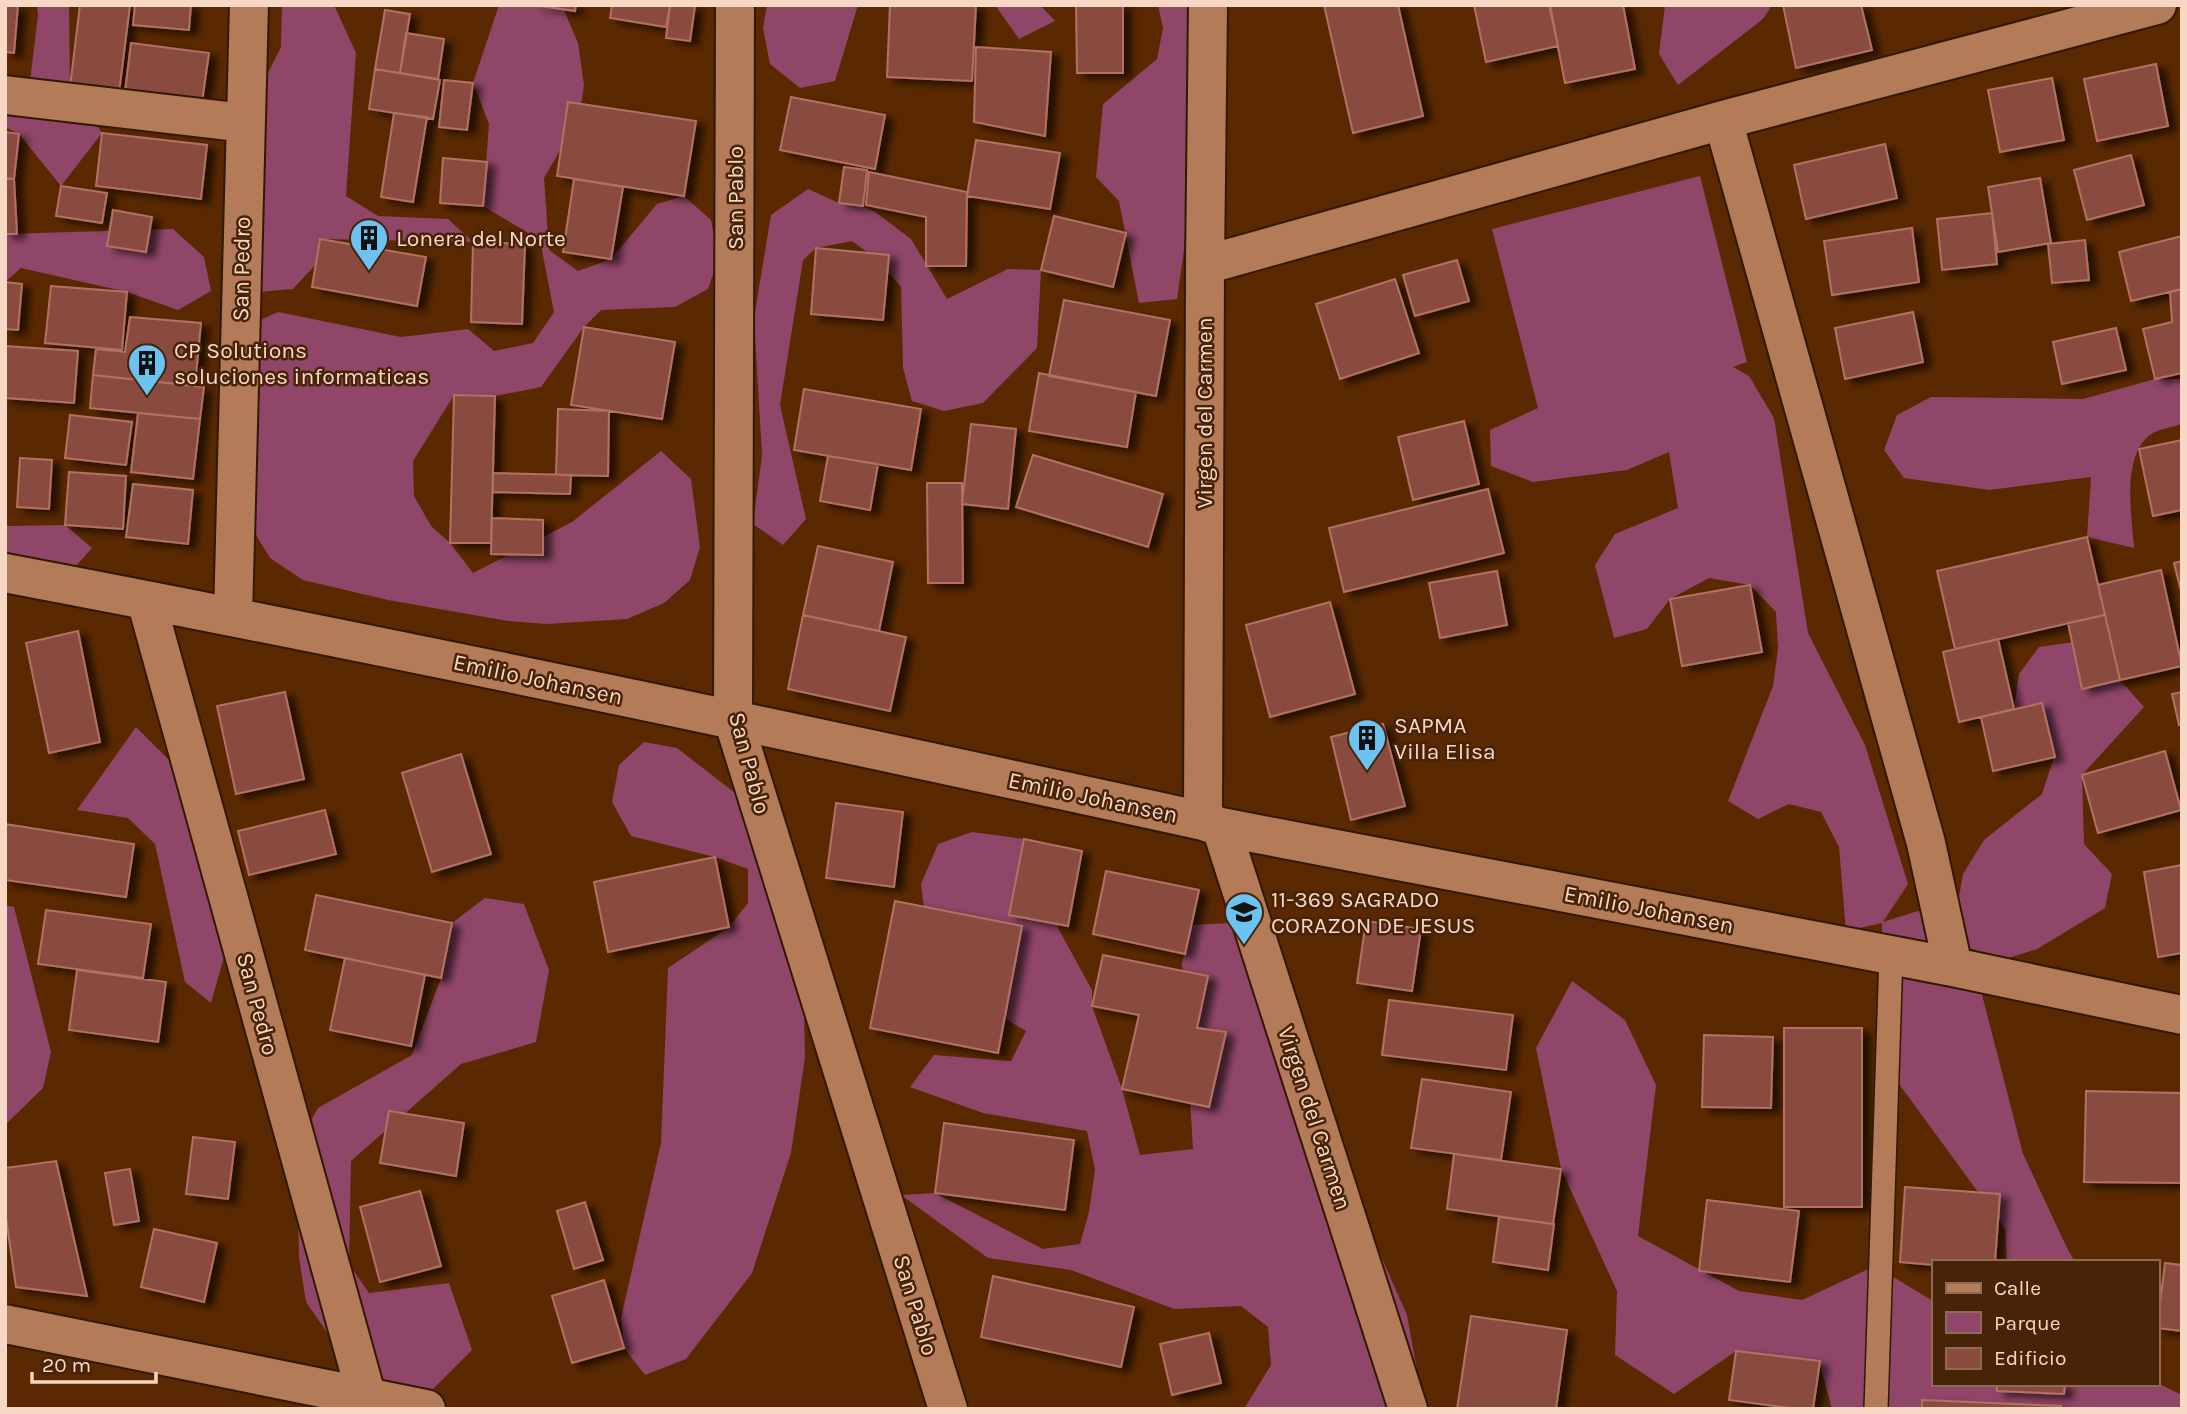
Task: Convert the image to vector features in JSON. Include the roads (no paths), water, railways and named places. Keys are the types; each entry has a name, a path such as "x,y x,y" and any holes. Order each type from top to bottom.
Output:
{"street":[{"name":"San Pedro","path":"233,617 249,5"},
{"name":"San Pablo","path":"735,5 733,719 948,1409"},
{"name":"Virgen del Carmen","path":"1208,5 1205,265 1212,824 1408,1409"},
{"path":"1205,265 1723,120 2157,5"},
{"path":"5,95 245,123"},
{"path":"1723,120 1926,843 1953,967"},
{"name":"Emilio Johansen","path":"5,573 733,719 1212,824 1953,967 2182,1015"},
{"name":"San Pedro","path":"146,600 368,1403"},
{"path":"5,1324 368,1403 426,1409"}],"lane":[{"path":"1875,1409 1891,955"}],"place":[{"name":"Lonera del Norte","path":"369,272"},
{"name":"CP Solutions soluciones informaticas","path":"147,397"},
{"name":"SAPMA Villa Elisa","path":"1367,772"},
{"name":"11-369 SAGRADO CORAZON DE JESUS","path":"1244,946"}]}
